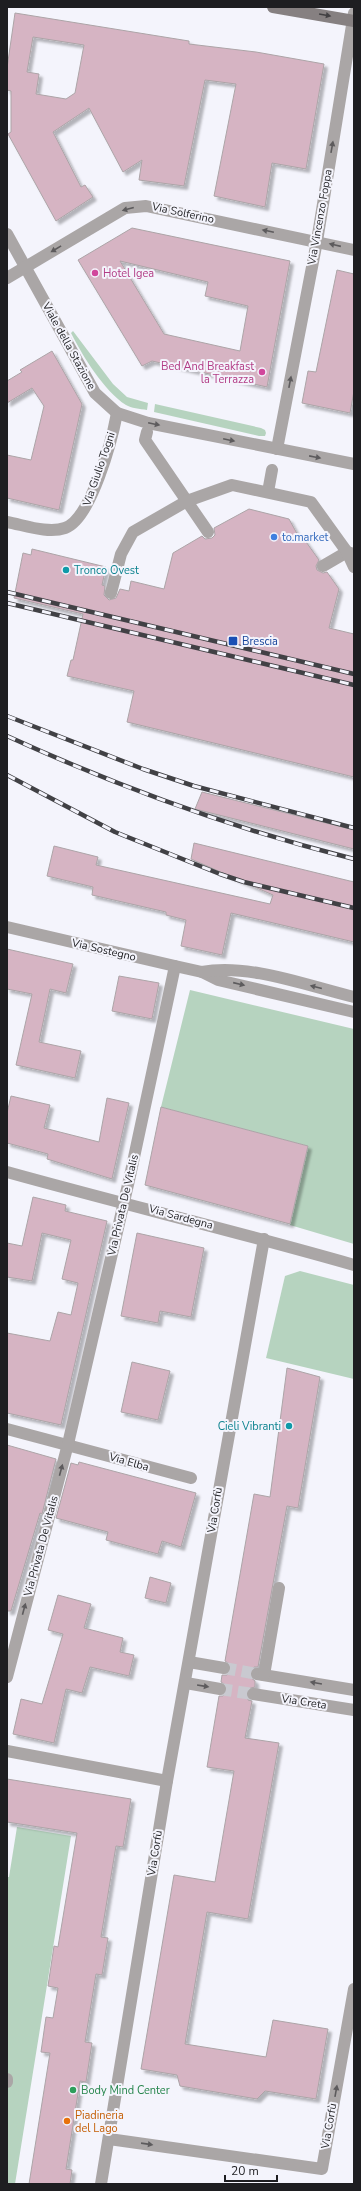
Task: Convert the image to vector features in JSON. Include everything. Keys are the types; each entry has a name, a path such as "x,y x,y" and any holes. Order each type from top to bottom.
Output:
{"main road":[{"path":"273,7 354,18"}],"street":[{"name":"Via Vincenzo Foppa","path":"277,449 317,241 354,18"},
{"name":"Via Solferino","path":"7,278 125,208 146,206 354,250"},
{"name":"Viale della Stazione","path":"7,234 95,393 117,413 148,423 354,464"},
{"name":"Via Giulio Togni","path":"7,522 44,529 64,528 77,521 85,509 106,456 117,413"},
{"path":"147,432 145,440 208,532"},
{"path":"268,492 272,470"},
{"path":"111,594 121,554 133,532 187,501 232,485 311,502 350,553 354,567"},
{"path":"323,566 350,553"},
{"name":"Via Sostegno","path":"7,927 202,972 218,980 354,1012"},
{"name":"Via Privata De Vitalis","path":"7,1677 11,1646 68,1444 124,1204 175,966"},
{"name":"Via Sostegno","path":"202,972 228,969 253,972 354,997"},
{"name":"Via Sardegna","path":"7,1172 124,1204 147,1208 264,1239 354,1265"},
{"name":"Via Corfù","path":"101,2184 167,1781 190,1662 221,1475 264,1239"},
{"path":"7,1429 68,1444"},
{"name":"Via Elba","path":"68,1444 191,1478"},
{"name":"Via Creta","path":"279,1588 261,1674 354,1690"},
{"path":"190,1662 224,1668"},
{"path":"186,1683 220,1689"},
{"name":"Via Creta","path":"253,1694 354,1710"},
{"path":"7,1751 167,1781"},
{"name":"Via Corfù","path":"109,2139 322,2169 354,1989"}],"green space":[{"path":"73,331 113,384 127,397 148,403 147,410 133,408 126,405 110,391 94,372 81,352 71,333"},
{"path":"155,404 261,428 265,430 266,433 265,436 259,436 154,412"},
{"path":"190,990 354,1029 354,1244 290,1225 308,1146 161,1107"},
{"path":"300,1271 354,1285 354,1379 266,1358 285,1276"},
{"path":"17,1827 71,1836 15,2184 7,2184 7,1877 9,1877"}],"building":[{"path":"15,13 189,41 189,44 256,52 324,64 306,169 272,163 265,207 214,196 236,84 205,80 184,186 139,180 142,160 123,172 89,108 53,132 81,187 85,185 93,197 56,221 8,134 11,132 11,91 7,90 7,68","holes":["33,37 84,45 75,93 66,99 36,94 39,74 27,72"]},
{"path":"132,228 290,261 267,387 152,361 142,366 78,260","holes":["120,261 208,282 205,296 248,306 240,351 164,334"]},
{"path":"337,270 354,274 354,391 350,413 302,403 308,371 316,372"},
{"path":"52,351 82,404 59,510 7,498 7,455 31,460 44,406 32,388 7,403 7,381 22,372 20,370"},
{"path":"249,509 289,519 301,541 304,539 319,560 316,566 317,570 323,573 327,572 339,589 329,628 354,634 354,777 127,722 134,691 67,676 71,660 73,660 83,614 14,598 23,553 31,555 32,549 106,567 102,585 105,586 104,595 109,600 116,598 120,589 129,591 131,581 164,589 173,553 202,536 205,539 212,538 215,535 214,528"},
{"path":"202,792 354,830 354,849 195,809"},
{"path":"194,843 354,882 354,942 231,913 222,955 181,946 186,920 166,915 166,912 92,895 93,887 47,876 54,846 98,857 96,865 270,904 273,895 191,859"},
{"path":"7,949 73,964 66,993 50,989 39,1042 81,1051 75,1078 16,1065 32,994 7,989"},
{"path":"119,976 159,983 152,1019 112,1011"},
{"path":"11,1096 50,1105 44,1128 99,1142 107,1098 129,1103 112,1179 47,1159 48,1154 7,1143 7,1113"},
{"path":"161,1107 308,1146 290,1224 145,1185"},
{"path":"33,1197 66,1205 65,1211 107,1221 61,1425 7,1413 7,1333 50,1341 58,1312 71,1315 78,1283 62,1279 71,1240 42,1233 32,1281 7,1277 7,1243 22,1246"},
{"path":"137,1233 204,1248 191,1317 160,1311 158,1323 121,1316"},
{"path":"132,1362 170,1371 158,1420 121,1412"},
{"path":"287,1368 320,1377 298,1508 287,1506 258,1667 254,1667 250,1672 250,1677 255,1681 255,1687 247,1689 246,1693 248,1700 252,1701 245,1738 279,1743 248,1919 207,1912 185,2044 266,2057 273,2020 328,2029 316,2099 265,2091 257,2099 180,2086 177,2075 141,2069 174,1875 215,1882 234,1771 207,1767 219,1696 223,1696 227,1691 227,1686 221,1682 222,1675 227,1675 231,1670 231,1665 225,1661 254,1494 270,1497"},
{"path":"7,1445 56,1459 42,1514 40,1513 11,1611 7,1611"},
{"path":"79,1462 196,1493 181,1547 162,1541 158,1554 106,1540 108,1532 56,1518 71,1463 78,1465"},
{"path":"150,1577 171,1583 166,1603 145,1598"},
{"path":"58,1595 91,1604 84,1628 123,1638 120,1652 134,1655 129,1676 90,1667 82,1693 66,1689 54,1743 13,1734 21,1699 42,1704 63,1634 48,1630"},
{"path":"7,1779 131,1799 123,1847 116,1846 101,1937 108,1938 102,1975 96,1974 85,2042 92,2043 86,2082 80,2081 66,2169 72,2170 70,2184 29,2184 50,2053 41,2052 46,2017 53,2018 58,1988 48,1986 54,1946 58,1947 77,1833 7,1822"}],"tunnel":[{"path":"224,1668 257,1674"},
{"path":"220,1689 253,1694"}],"railway":[{"path":"7,592 354,674"},
{"path":"7,603 354,685"},
{"path":"7,716 143,769 194,786 354,828"},
{"path":"7,736 92,773 178,805 265,834 354,859"},
{"path":"7,775 115,832 220,874 244,882 354,908"}],"place":[{"name":"Hotel Igea","path":"95,273"},
{"name":"Bed And Breakfast la Terrazza","path":"262,372"},
{"name":"to.market","path":"274,537"},
{"name":"Tronco Ovest","path":"66,570"},
{"name":"Brescia","path":"233,641"},
{"name":"Cieli Vibranti","path":"289,1426"},
{"name":"Body Mind Center","path":"73,2090"},
{"name":"Piadineria del Lago","path":"67,2121"}]}
